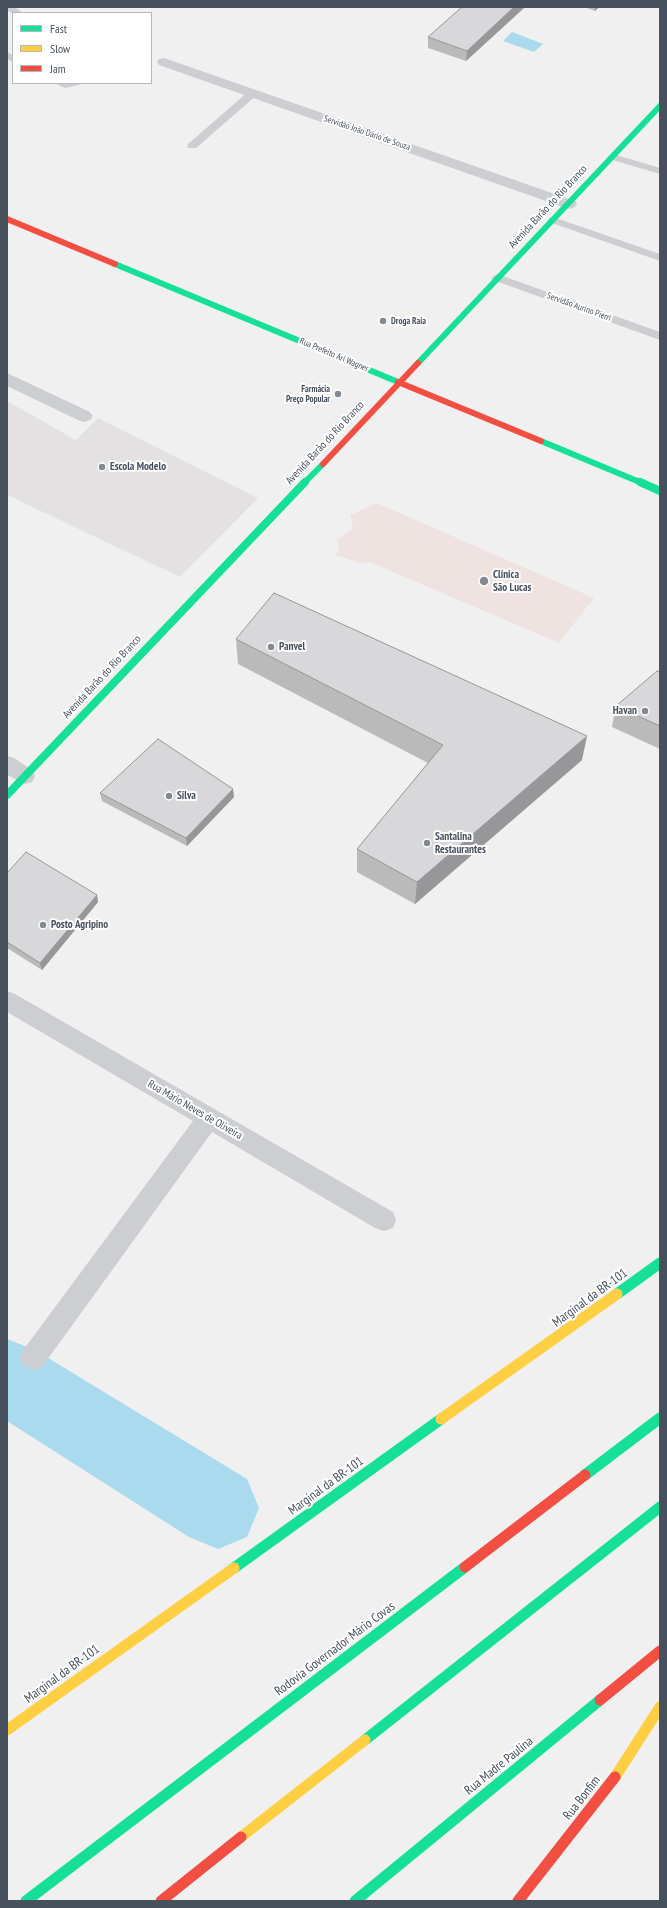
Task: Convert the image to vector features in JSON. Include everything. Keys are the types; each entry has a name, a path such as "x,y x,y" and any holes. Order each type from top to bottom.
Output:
{"main road":[{"name":"Avenida Barão do Rio Branco","path":"7,795 321,466 660,106"},
{"name":"Rua Prefeito Ari Wagner","path":"7,219 660,491"},
{"name":"Marginal da BR-101","path":"7,1730 660,1263"},
{"name":"Rodovia Governador Mário Covas","path":"26,1901 660,1418"},
{"path":"161,1901 660,1507"},
{"name":"Rua Madre Paulina","path":"355,1901 660,1651"},
{"name":"Rua Bonfim","path":"518,1901 612,1781 660,1707"}],"street":[{"name":"Servidão João Dário de Souza","path":"164,62 569,204"},
{"path":"7,379 84,416"},
{"path":"7,764 25,776"},
{"name":"Rua Mário Neves de Oliveira","path":"7,1001 384,1220"},
{"path":"33,1358 209,1118"}],"lane":[{"path":"192,146 253,93"},
{"path":"613,156 660,171"},
{"path":"553,220 660,258"},
{"name":"Servidão Aurino Pierri","path":"497,278 660,336"}],"shaded area":[{"name":"Escola Modelo","path":"7,401 76,440 98,418 258,498 180,577 7,495"},
{"name":"Clínica São Lucas","path":"377,503 594,598 559,643 369,562 359,563 336,555 339,549 337,540 353,528 350,515"}],"water":[{"path":"512,32 543,44 534,52 503,41"}],"building":[{"path":"462,7 514,7 467,51 428,37"},
{"path":"274,593 587,736 417,882 357,849 443,745 236,639"},
{"path":"657,671 660,672 660,726 616,706"},
{"path":"158,739 233,789 186,838 100,793"},
{"name":"Posto Agripino","path":"26,852 97,895 40,963 7,942 7,873"}],"waterway":[{"path":"7,1377 218,1508"}],"traffic: fast":[{"path":"418,363 660,106"},
{"path":"115,264 398,382"},
{"path":"541,441 660,491"},
{"path":"7,795 323,464"},
{"path":"617,1294 660,1263"},
{"path":"585,1475 660,1418"},
{"path":"234,1568 441,1419"},
{"path":"365,1740 660,1507"},
{"path":"26,1901 465,1567"},
{"path":"355,1901 600,1700"}],"traffic: slow":[{"path":"441,1419 617,1294"},
{"path":"7,1730 234,1568"},
{"path":"615,1777 660,1707"},
{"path":"241,1837 365,1740"}],"traffic: jam":[{"path":"7,219 115,264"},
{"path":"323,464 418,363"},
{"path":"398,382 541,441"},
{"path":"465,1567 585,1475"},
{"path":"600,1700 660,1651"},
{"path":"518,1901 615,1777"},
{"path":"161,1901 241,1837"}],"place":[{"name":"Droga Raia","path":"383,321"},
{"name":"Farmácia Preço Popular","path":"338,394"},
{"name":"Escola Modelo","path":"102,467"},
{"name":"Clínica São Lucas","path":"484,581"},
{"name":"Panvel","path":"271,647"},
{"name":"Havan","path":"645,711"},
{"name":"Silva","path":"169,796"},
{"name":"Santalina Restaurantes","path":"427,843"},
{"name":"Posto Agripino","path":"43,925"}]}
